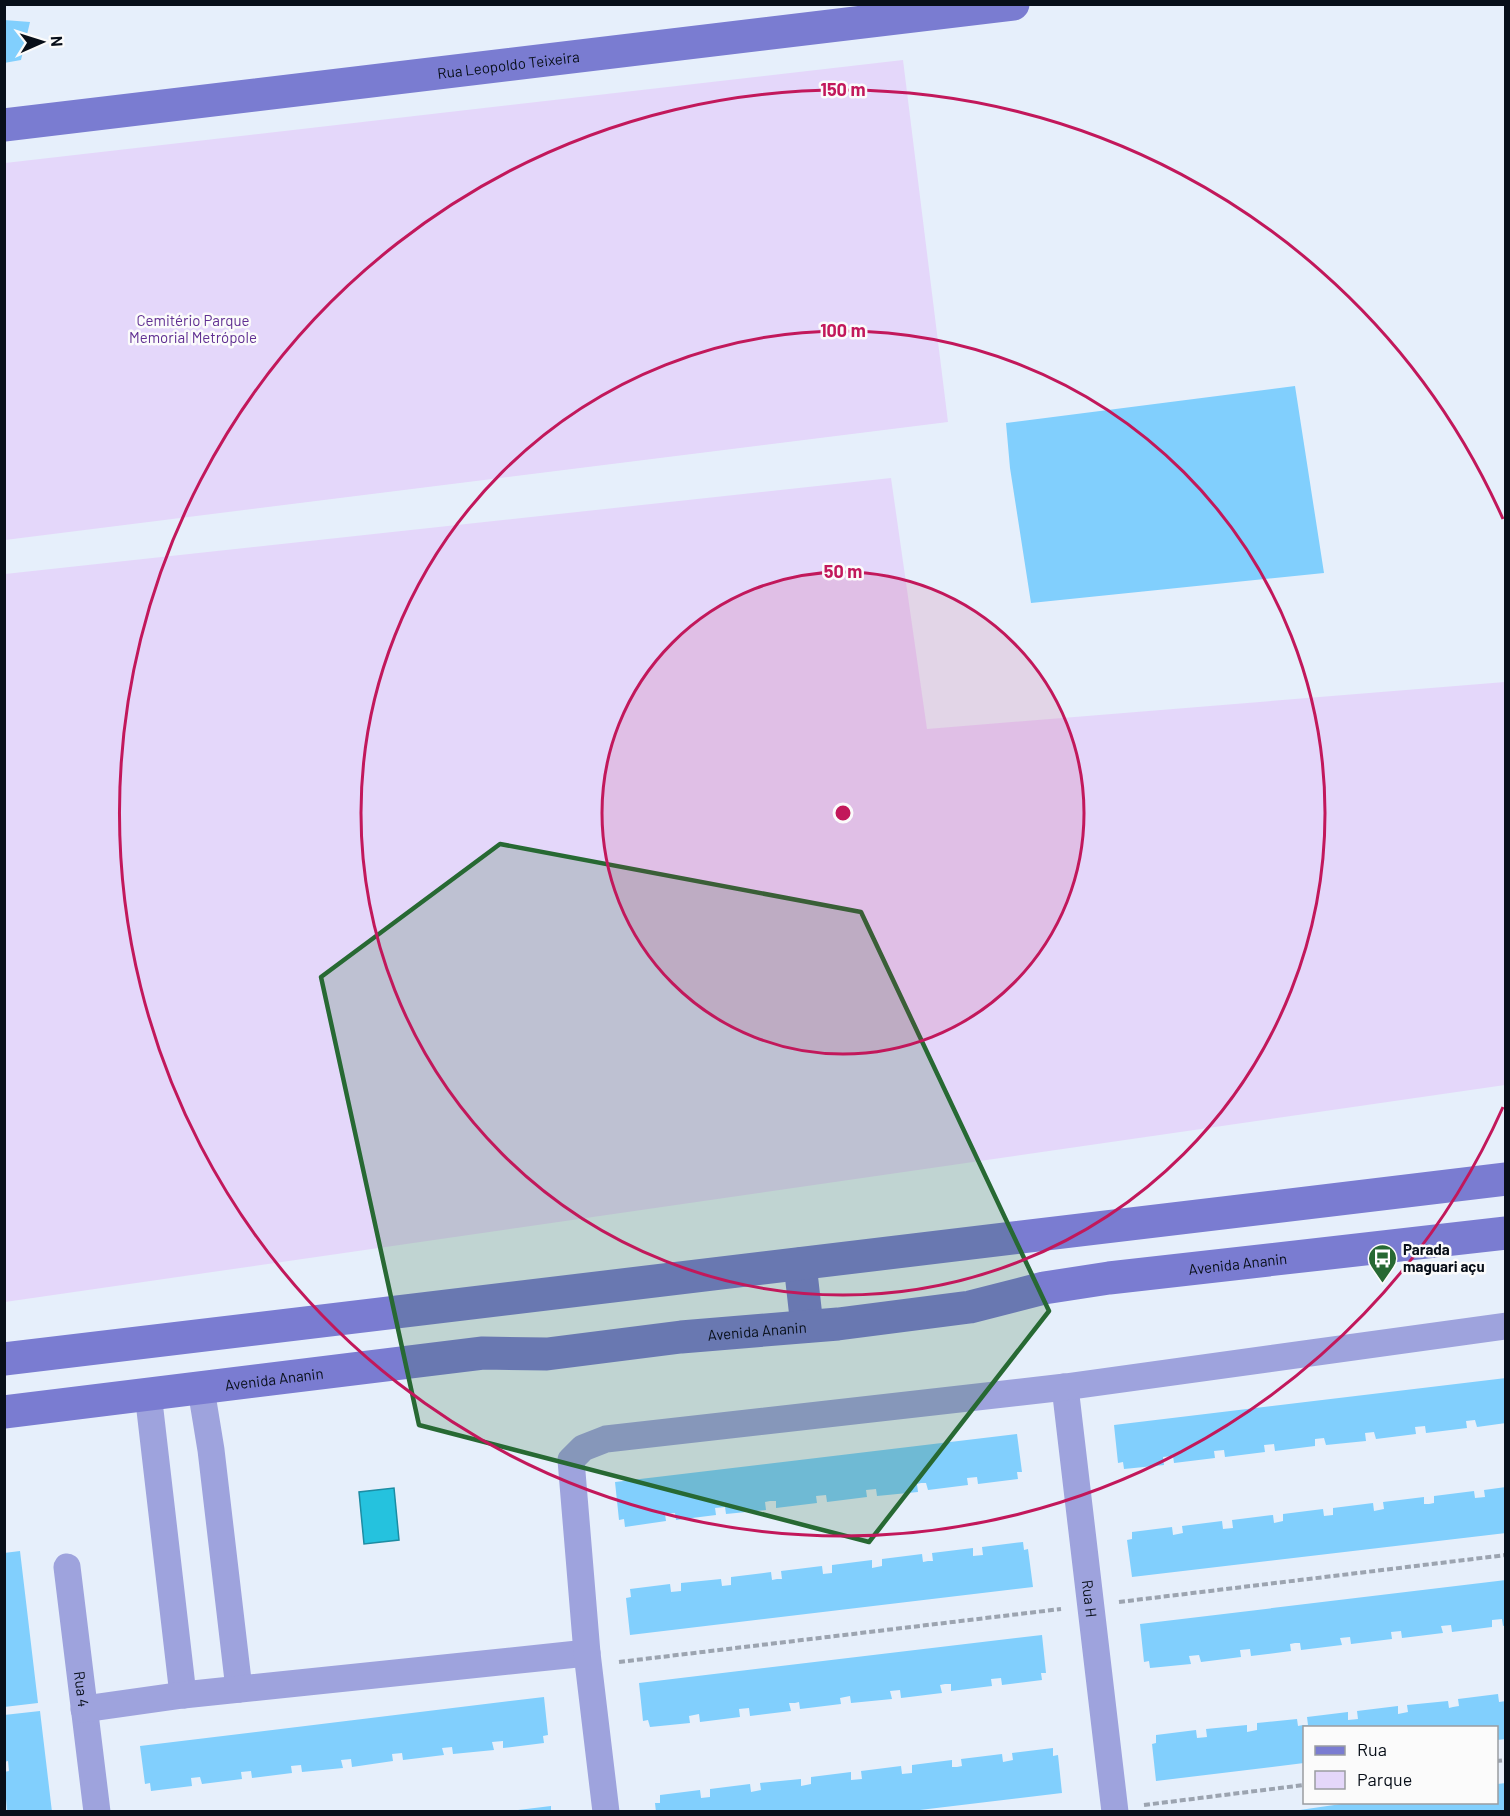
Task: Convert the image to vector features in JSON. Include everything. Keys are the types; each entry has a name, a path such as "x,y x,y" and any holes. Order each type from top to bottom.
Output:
{"main road":[{"name":"Rua Leopoldo Teixeira","path":"4,124 906,11 1013,4"},
{"path":"4,1359 1506,1179"},
{"name":"Avenida Ananin","path":"4,1412 483,1353 547,1353 970,1307 1044,1288 1109,1278 1506,1233"},
{"path":"800,1264 807,1326"}],"street":[{"path":"606,1812 588,1659 571,1460 583,1448 606,1438 1065,1387 1506,1326"},
{"name":"Rua H","path":"1065,1387 1115,1810"},
{"path":"201,1389 211,1450 239,1689"},
{"path":"148,1393 183,1695"},
{"name":"Rua 4","path":"67,1567 97,1812"},
{"path":"84,1709 239,1689 588,1659"}],"path":[{"path":"588,1659 1090,1605 1506,1555"},
{"path":"1115,1810 1303,1785"}],"highlighted area":[{"path":"500,844 861,912 1049,1311 869,1542 419,1425 321,977"}],"green space":[{"name":"Cemitério Parque Memorial Metrópole","path":"903,60 948,422 5,540 5,163"},
{"path":"891,478 927,729 1505,682 1505,1085 5,1302 5,574"}],"water":[{"path":"394,1488 399,1540 364,1544 359,1492"}],"building":[{"path":"4,20 30,22 21,60 4,63"},
{"path":"1295,386 1324,573 1031,603 1010,468 1006,423"},
{"path":"1506,1378 1506,1423 1477,1427 1475,1420 1466,1421 1467,1428 1426,1433 1425,1426 1415,1427 1416,1434 1376,1439 1374,1432 1365,1433 1366,1441 1326,1445 1324,1438 1315,1439 1315,1446 1275,1451 1274,1444 1264,1445 1265,1452 1225,1457 1224,1450 1214,1451 1215,1458 1174,1463 1173,1456 1163,1457 1164,1465 1124,1469 1123,1462 1118,1463 1114,1425"},
{"path":"1017,1434 1022,1472 1017,1472 1018,1479 978,1484 977,1477 967,1478 968,1485 928,1490 926,1483 921,1483 917,1484 918,1492 877,1496 876,1489 866,1490 867,1497 827,1502 826,1495 816,1496 817,1503 776,1508 776,1501 770,1501 765,1502 766,1510 726,1514 725,1507 715,1508 716,1515 676,1520 675,1513 665,1514 666,1521 625,1527 624,1519 619,1520 615,1482"},
{"path":"1506,1487 1506,1533 1132,1577 1127,1540 1132,1539 1132,1532 1172,1527 1173,1535 1183,1533 1182,1526 1222,1521 1223,1529 1233,1528 1232,1520 1273,1515 1274,1523 1283,1521 1283,1514 1323,1509 1324,1516 1333,1515 1333,1508 1373,1503 1374,1511 1384,1509 1383,1502 1424,1497 1424,1504 1429,1504 1434,1503 1434,1496 1474,1491 1475,1498 1485,1497 1484,1490"},
{"path":"1023,1542 1024,1550 1028,1549 1033,1587 630,1635 626,1598 631,1597 630,1589 670,1584 671,1592 681,1591 681,1583 721,1579 722,1586 731,1585 731,1577 771,1572 772,1580 782,1579 781,1571 822,1566 823,1574 832,1573 832,1565 872,1560 872,1568 882,1566 882,1559 922,1554 923,1562 933,1561 932,1553 973,1548 973,1556 983,1555 982,1547"},
{"path":"20,1551 38,1703 4,1707 4,1553"},
{"path":"1506,1580 1506,1625 1503,1626 1502,1619 1492,1620 1492,1627 1452,1632 1451,1625 1441,1626 1443,1633 1402,1638 1401,1631 1391,1632 1392,1639 1351,1644 1350,1637 1340,1638 1342,1645 1301,1650 1300,1643 1295,1643 1290,1644 1291,1651 1251,1656 1250,1649 1240,1650 1241,1657 1201,1662 1199,1655 1189,1656 1191,1664 1150,1668 1149,1661 1144,1662 1140,1624"},
{"path":"1042,1635 1046,1673 1041,1673 1042,1680 1002,1685 1001,1678 991,1679 992,1686 951,1691 951,1684 945,1684 940,1685 942,1693 901,1698 900,1690 890,1691 892,1699 851,1703 850,1696 840,1698 841,1704 800,1709 799,1702 789,1703 791,1711 750,1716 749,1708 739,1709 740,1717 700,1722 699,1714 689,1716 690,1723 650,1727 648,1720 643,1721 639,1683"},
{"path":"1498,1694 1499,1702 1506,1701 1506,1739 1498,1740 1498,1726 1303,1726 1303,1763 1156,1781 1152,1744 1156,1743 1156,1735 1196,1730 1197,1738 1207,1737 1206,1729 1247,1725 1247,1732 1257,1730 1257,1723 1297,1719 1298,1726 1308,1725 1307,1717 1348,1712 1348,1720 1358,1719 1357,1711 1398,1706 1398,1714 1408,1712 1407,1705 1448,1701 1449,1708 1459,1706 1458,1699"},
{"path":"544,1697 548,1735 543,1736 544,1743 503,1748 503,1741 492,1742 494,1750 453,1754 452,1747 442,1748 444,1755 403,1760 402,1753 392,1754 393,1761 352,1767 351,1759 341,1760 343,1768 302,1772 301,1765 291,1766 292,1773 252,1778 251,1771 241,1772 242,1779 202,1784 200,1777 191,1778 192,1786 151,1791 150,1783 145,1784 140,1746"},
{"path":"40,1711 52,1812 7,1812 4,1772 9,1771 8,1761 4,1762 4,1715"},
{"path":"1053,1748 1053,1756 1058,1755 1062,1793 903,1812 656,1812 655,1803 660,1803 660,1795 700,1790 701,1798 710,1797 710,1789 750,1784 751,1792 761,1790 760,1783 801,1779 801,1786 811,1784 811,1777 851,1772 851,1780 862,1779 861,1771 901,1766 902,1774 912,1773 912,1765 952,1760 952,1767 957,1767 962,1766 961,1759 1002,1754 1003,1762 1013,1760 1012,1753"},
{"path":"1506,1783 1506,1812 1286,1812 1341,1804 1498,1804 1498,1784"},
{"path":"551,1806 551,1812 518,1812 518,1810"}],"place":[{"name":"Parada maguari açu","path":"1382,1284"}]}
